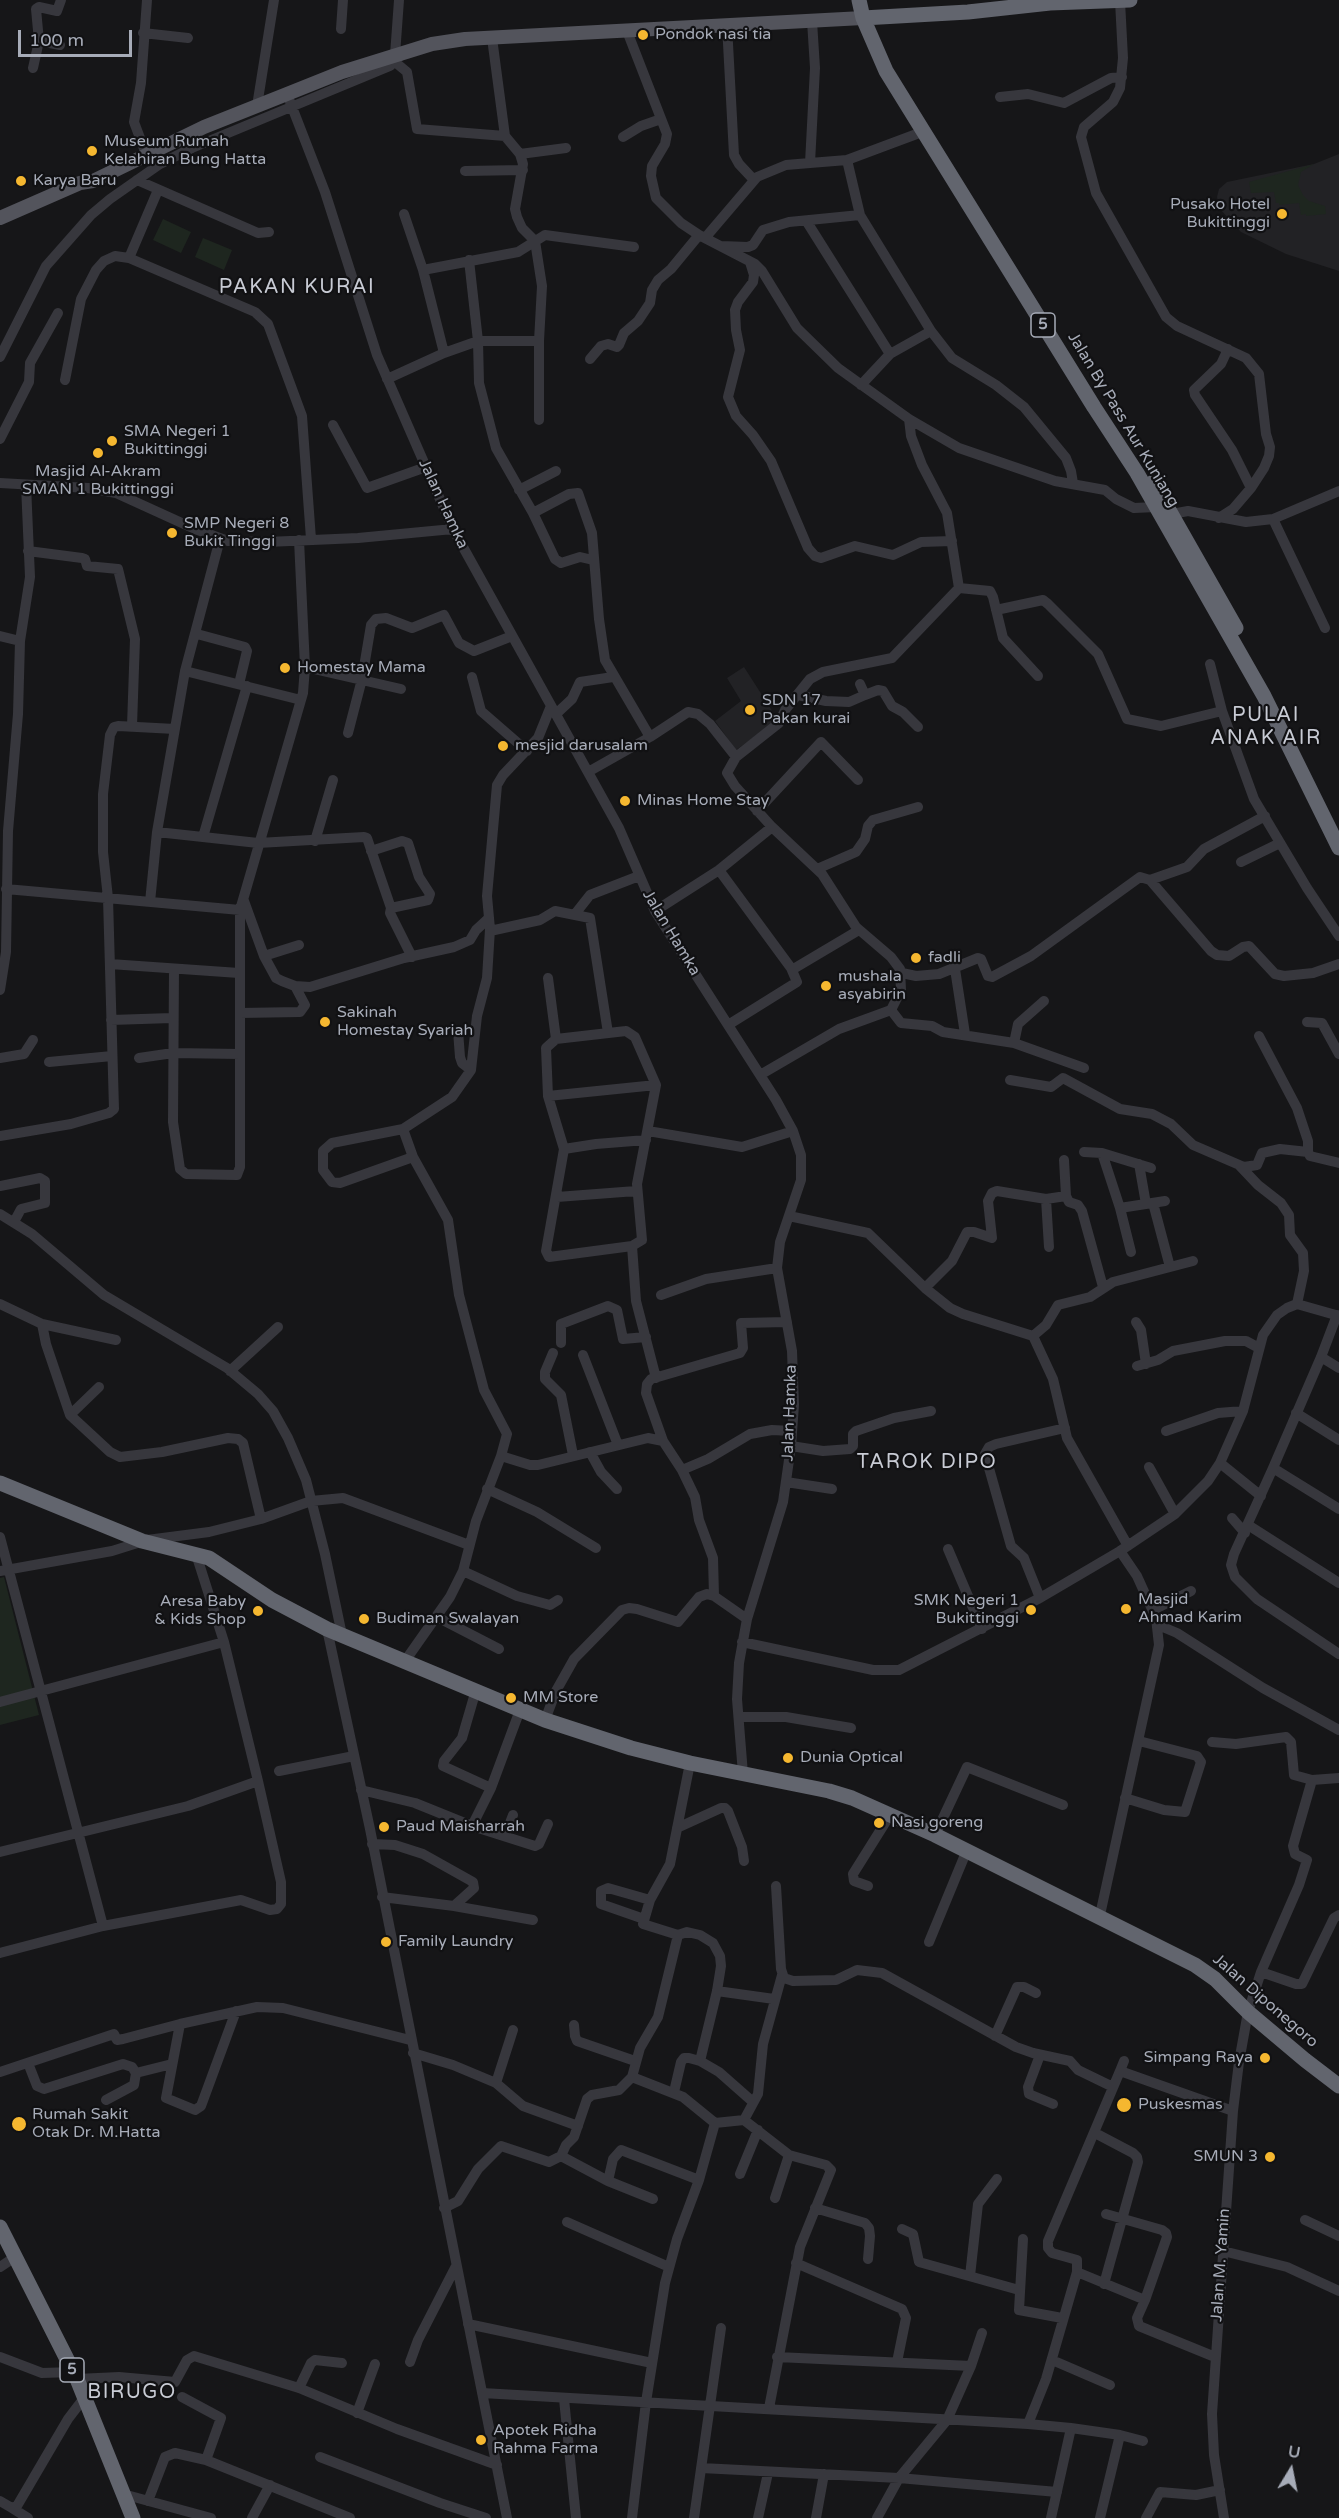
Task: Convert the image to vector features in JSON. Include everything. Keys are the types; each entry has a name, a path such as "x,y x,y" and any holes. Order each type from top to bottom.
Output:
{"highway":[{"name":"5","path":"859,0 868,18"},
{"name":"5","path":"868,0 868,18"},
{"path":"868,18 968,6 1051,1 1125,0"},
{"name":"Jalan By Pass Aur Kuniang","path":"868,18 886,71 922,132 965,187"},
{"name":"Jalan By Pass Aur Kuniang","path":"868,18 965,187 1103,412 1156,507 1276,699 1339,827"},
{"name":"Jalan By Pass Aur Kuniang","path":"1103,412 1172,514 1219,608"},
{"name":"Jalan By Pass Aur Kuniang","path":"1230,627 1339,848"},
{"name":"Jalan Diponegoro","path":"0,1483 142,1541 196,1554 219,1564 272,1600 334,1632 545,1720 631,1748 690,1763 829,1791 935,1834 1195,1965 1215,1979 1248,2012 1339,2086"},
{"name":"5","path":"0,2227 75,2376 133,2518"}],"main road":[{"path":"0,225 81,189 144,155 257,106 342,72 432,44 492,38 868,18"},
{"path":"0,218 80,183 93,182"}],"street":[{"path":"33,68 39,41 36,9 39,7 57,11 61,0"},
{"path":"147,0 141,82 134,122 150,171"},
{"path":"257,106 274,0"},
{"path":"341,29 343,0"},
{"path":"399,0 398,56 406,72 417,129 505,136"},
{"path":"1125,0 1120,88 1113,102 1082,132 1081,137 1096,193 1166,317 1177,326 1228,349 1252,363 1259,374 1266,434 1270,447 1264,468 1251,488 1233,509 1219,518"},
{"path":"810,163 815,68 813,21"},
{"path":"727,25 734,155 754,180"},
{"path":"627,31 666,134 665,144 652,166 651,176 656,198 681,223 762,271 797,328 838,368 909,419 966,450 1055,481 1105,490 1116,500 1134,508 1156,507"},
{"path":"143,33 188,38"},
{"path":"492,38 505,136 520,154 523,170 515,209 519,222 535,241 542,293 539,340 539,420"},
{"path":"39,41 60,45"},
{"path":"0,357 45,266 91,215 123,190 150,171 192,148 292,107 398,56"},
{"path":"1000,97 1028,94 1064,103 1111,78 1122,76"},
{"name":"Jalan Hamka","path":"287,94 325,192 387,379 453,529 619,828 655,911 760,1074 793,1131 801,1155 802,1166 798,1193 780,1242 777,1268 794,1380 791,1446 786,1482 742,1642 737,1683 744,1774"},
{"path":"623,137 641,126 661,120"},
{"path":"590,359 601,346 617,347 619,345 624,333 638,321 650,303 652,290 658,280 702,237 754,180 786,165 847,160 922,132"},
{"path":"520,154 566,148"},
{"path":"847,160 860,215 931,331 952,357 1013,396 1024,407 1066,458 1073,483"},
{"path":"465,171 523,170"},
{"path":"112,172 123,190"},
{"path":"137,180 258,233 269,232"},
{"path":"129,258 158,190"},
{"path":"404,214 423,270 444,353"},
{"path":"718,246 748,247 753,245 763,230 789,222 860,215"},
{"path":"807,222 890,354"},
{"path":"423,270 518,252 545,235 634,248"},
{"path":"65,380 76,312 88,284 104,261 116,256 129,258 255,312 268,324 304,422 311,540"},
{"path":"469,260 478,341 479,383 496,448 555,559 561,562 580,557 593,560"},
{"path":"750,262 754,275 753,282 738,302 735,310 735,330 740,350 728,397 736,416 771,461 808,548 815,556 821,558 855,546 893,555 921,542 951,541"},
{"path":"0,439 29,382 30,363 58,313"},
{"path":"861,385 890,354 931,331"},
{"path":"387,379 444,353 478,341 539,340"},
{"path":"1228,349 1221,364 1194,390 1195,396 1232,450 1251,488"},
{"path":"909,419 911,436 922,465 947,513 959,588"},
{"path":"333,425 367,488 426,467"},
{"path":"519,490 556,471"},
{"path":"0,483 88,488 116,493 220,539 267,542 358,538 453,529"},
{"path":"0,990 6,952 3,912 6,889 5,800 18,714 20,641 30,577 26,484"},
{"path":"1172,514 1188,512 1246,522 1273,519 1339,491"},
{"path":"532,513 569,494 578,493 592,533 602,650 613,676 650,737"},
{"path":"1273,519 1325,628"},
{"path":"150,902 157,832 185,671 220,539"},
{"path":"174,969 173,1122 180,1169 186,1174 237,1175 240,1167 238,973 242,906 258,843 301,700 305,667 298,540"},
{"path":"28,551 83,558 87,566 118,571 135,639 132,726"},
{"path":"959,588 990,591 1003,638 1038,676"},
{"path":"760,1074 839,1029 891,1010 902,990 902,973 891,957 859,930 817,869 757,812 729,778 728,770 736,758 779,723 785,710 810,679 823,672 892,657 959,588"},
{"path":"996,610 1043,600 1048,603 1098,654 1127,719 1161,726 1222,711"},
{"path":"348,733 362,679 371,625 376,618 386,618 412,628 444,615 459,643 474,651 512,636"},
{"path":"196,634 244,647 247,651 243,685 203,837"},
{"path":"0,636 20,641"},
{"path":"1210,664 1222,711 1252,796 1339,936"},
{"path":"305,667 401,689"},
{"path":"185,671 301,700"},
{"path":"413,1157 340,1183 332,1182 323,1170 323,1151 332,1143 403,1129 452,1097 471,1070 477,1016 487,978 490,931 487,896 497,786 503,775 543,732 553,710 572,699 580,682 613,676"},
{"path":"472,677 481,711 527,751"},
{"path":"860,684 865,695"},
{"path":"798,695 842,703 857,700 878,690 883,691 892,706 903,712 918,727"},
{"path":"588,772 650,737 688,712 694,712 710,724 736,758"},
{"path":"0,1136 71,1124 112,1111 114,1106 108,898 103,852 103,794 110,735 114,727 175,729"},
{"path":"757,812 821,742 858,780"},
{"path":"315,841 333,780"},
{"path":"817,869 856,852 865,839 868,826 873,820 918,807"},
{"path":"1150,880 1187,867 1204,849 1265,816"},
{"path":"655,911 719,870 772,827"},
{"path":"157,832 258,843 367,838 392,908 390,913 412,957"},
{"path":"369,846 402,841 408,843 419,877 430,894 428,900 392,908"},
{"path":"1241,862 1280,843"},
{"path":"719,870 791,968 797,982 728,1025"},
{"path":"575,914 590,895 639,876"},
{"path":"902,973 929,976 955,969 980,958 988,976 997,975 1031,956 1136,879 1143,877 1150,880 1211,951 1217,955 1229,956 1249,946 1275,974 1284,976 1313,973 1339,964"},
{"path":"6,889 150,902 242,906"},
{"path":"242,906 276,978 295,986 310,987 454,947 469,940 489,918"},
{"path":"490,931 540,920 555,911 588,916 591,921 608,1033"},
{"path":"791,968 795,968 859,930"},
{"path":"264,956 299,945"},
{"path":"110,964 238,973"},
{"path":"955,969 965,1034"},
{"path":"548,978 556,1039"},
{"path":"240,1013 300,1012 305,1005 295,986"},
{"path":"1014,1043 1018,1024 1044,1001"},
{"path":"891,1010 901,1023 932,1026 943,1032 1014,1043 1084,1068"},
{"path":"111,1020 172,1018"},
{"path":"1307,1022 1322,1023 1339,1054"},
{"path":"458,1031 460,1057 471,1070"},
{"path":"626,1031 631,1033 656,1085 636,1191 643,1234 642,1240 632,1246 549,1257 546,1251 564,1149 548,1096 546,1048 556,1039 626,1031"},
{"path":"1259,1035 1297,1108 1307,1136 1310,1156 1339,1163"},
{"path":"0,1058 24,1054 33,1040"},
{"path":"139,1058 173,1053 240,1054"},
{"path":"50,1062 112,1056"},
{"path":"1010,1080 1051,1087 1063,1078 1120,1109 1152,1114 1171,1124 1193,1145 1240,1166 1257,1165 1260,1155 1266,1152 1287,1149 1308,1152"},
{"path":"548,1096 656,1085"},
{"path":"403,1129 413,1157 448,1221 459,1295 484,1390 494,1412 506,1430 501,1456 487,1490 463,1571 437,1617 405,1660"},
{"path":"564,1149 647,1136 742,1147 793,1131"},
{"path":"1084,1152 1102,1153 1151,1168"},
{"path":"1102,1153 1120,1208 1131,1252"},
{"path":"1064,1160 1066,1196 1069,1202 1078,1205 1082,1211 1103,1287"},
{"path":"1139,1164 1149,1204 1170,1267"},
{"path":"1240,1166 1258,1185 1281,1203 1288,1215 1290,1235 1303,1253 1304,1272 1297,1305"},
{"path":"0,1186 40,1178 45,1181 45,1203 24,1207 14,1222"},
{"path":"557,1197 636,1191"},
{"path":"925,1288 952,1261 968,1232 992,1238 988,1201 992,1193 998,1191 1046,1199 1066,1196"},
{"path":"1046,1199 1049,1248"},
{"path":"1120,1208 1165,1201"},
{"path":"0,1214 32,1234 104,1295 230,1371 258,1394 273,1411 299,1461 325,1554 334,1632 354,1756 507,2518"},
{"path":"789,1216 868,1233 925,1288 950,1308 1033,1336 1053,1380 1071,1445 1124,1549 1158,1625 1159,1645 1100,1916"},
{"path":"632,1246 636,1270 636,1300 656,1378"},
{"path":"1033,1336 1046,1325 1058,1305 1090,1297 1113,1282 1193,1261"},
{"path":"661,1295 706,1279 777,1268"},
{"path":"0,1304 42,1324 116,1340"},
{"path":"742,1642 873,1670 908,1667 1040,1598 1124,1549 1175,1514 1198,1493 1220,1463 1243,1411 1263,1335 1277,1315 1297,1305 1338,1316 1231,1565 1235,1577 1257,1599 1339,1654"},
{"path":"561,1343 561,1324 586,1313 612,1306 618,1310 623,1339 646,1337"},
{"path":"714,1596 714,1566 711,1551 699,1520 692,1489 663,1441 646,1393 647,1384 656,1378 740,1353 743,1348 741,1323 787,1322"},
{"path":"1136,1322 1141,1330 1141,1365 1158,1360 1173,1351 1225,1341 1246,1341 1258,1347"},
{"path":"42,1324 49,1353 70,1415 110,1452 124,1458 228,1438 238,1439 243,1443 261,1519"},
{"path":"230,1371 278,1327"},
{"path":"553,1353 545,1372 545,1379 561,1395 573,1455"},
{"path":"583,1355 618,1445"},
{"path":"1321,1357 1339,1368"},
{"path":"70,1415 99,1387"},
{"path":"791,1446 823,1451 850,1449 855,1431 894,1418 931,1411"},
{"path":"1166,1431 1218,1413 1243,1411"},
{"path":"1296,1413 1339,1440"},
{"path":"1040,1598 1024,1558 1011,1546 985,1454 990,1447 996,1444 1065,1428"},
{"path":"682,1470 750,1434 772,1430 792,1431"},
{"path":"501,1456 530,1465 648,1437 663,1441"},
{"path":"590,1452 601,1472 617,1489"},
{"path":"1220,1463 1261,1496"},
{"path":"1149,1467 1175,1514"},
{"path":"1273,1468 1339,1509"},
{"path":"786,1482 832,1489"},
{"path":"487,1490 537,1512 596,1548"},
{"path":"6,1572 112,1551 142,1541 209,1532 261,1519 311,1501 350,1499 469,1545"},
{"path":"1232,1518 1339,1583"},
{"path":"0,1537 6,1572 41,1691 103,1926"},
{"path":"948,1549 982,1629"},
{"path":"0,1953 103,1926 241,1900 270,1910 279,1907 281,1882 258,1780 224,1642 196,1554"},
{"path":"463,1571 517,1596 550,1605 558,1600"},
{"path":"1153,1610 1191,1591"},
{"path":"545,1720 556,1691 574,1659 622,1610 637,1609 678,1622 699,1597 707,1594 714,1596 747,1619"},
{"path":"437,1617 499,1649"},
{"path":"1158,1625 1177,1634 1263,1688 1339,1730"},
{"path":"0,1702 224,1642"},
{"path":"476,1690 462,1738 444,1761 443,1766 491,1788"},
{"path":"472,1826 491,1788 520,1710"},
{"path":"739,1717 786,1717 851,1728"},
{"path":"1212,1742 1236,1744 1286,1737 1291,1742 1294,1775 1312,1780 1339,1778"},
{"path":"1125,1798 1164,1810 1185,1812 1201,1762 1197,1756 1139,1741"},
{"path":"279,1771 354,1756"},
{"path":"690,1763 670,1864 650,1900 643,1924 678,1935 687,1932 700,1935 713,1943 718,1950 721,1966 717,1991 700,2061"},
{"path":"935,1834 967,1767 1063,1805"},
{"path":"0,1852 188,1806 258,1780"},
{"name":"Jalan M. Yamin","path":"1224,2518 1212,2434 1215,2357 1233,2110 1248,2012 1261,1972 1299,1886 1307,1860 1295,1854 1293,1846 1312,1780"},
{"path":"361,1790 406,1800 472,1826 536,1846 548,1824"},
{"path":"677,1828 725,1808 742,1847 744,1861"},
{"path":"505,1836 513,1815"},
{"path":"868,1886 854,1881 853,1874 890,1815"},
{"path":"372,1844 395,1845 423,1854 473,1882 474,1888 454,1906"},
{"path":"929,1942 967,1850"},
{"path":"744,2120 758,2094 763,2044 782,1974 776,1886"},
{"path":"644,1919 601,1904 601,1891 608,1888 650,1900"},
{"path":"382,1897 454,1906 533,1920"},
{"path":"1261,1972 1302,1984 1334,1918 1339,1915"},
{"path":"444,2208 458,2202 478,2169 501,2146 549,2162 561,2156 578,2126 589,2097 619,2090 632,2077 635,2061 658,2018 678,1935"},
{"path":"782,1974 784,1978 793,1981 836,1980 857,1970 874,1970 898,1980 995,2036 1040,2055 1070,2061 1078,2070 1113,2087"},
{"path":"995,2036 1017,1987 1024,1987 1036,1993"},
{"path":"717,1991 774,1999"},
{"path":"0,2072 114,2034 117,2040 123,2039 257,2007 284,2008 410,2040"},
{"path":"180,2024 166,2098 192,2110 199,2109 236,2011"},
{"path":"574,2025 574,2036 578,2041 635,2061"},
{"path":"496,2083 513,2030"},
{"path":"412,2053 453,2065 496,2083 524,2106 578,2126"},
{"path":"1040,2055 1028,2087 1029,2094 1053,2104"},
{"path":"674,2092 684,2058 700,2061 718,2072 753,2102"},
{"path":"28,2063 37,2086 44,2089 123,2064 132,2067 136,2073 136,2080 130,2088 106,2100"},
{"path":"136,2073 172,2064"},
{"path":"1028,2424 1052,2360 1078,2263 1075,2259 1052,2253 1047,2245 1122,2066 1233,2110"},
{"path":"632,2077 674,2092 715,2123 744,2120 789,2155 830,2168 796,2263 769,2408"},
{"path":"632,2518 646,2402 669,2267 699,2180 715,2123"},
{"path":"740,2174 758,2130"},
{"path":"1095,2133 1137,2157 1138,2162 1124,2219 1104,2284"},
{"path":"608,2181 614,2159 621,2150 699,2180"},
{"path":"775,2198 789,2155"},
{"path":"561,2156 608,2181 653,2199"},
{"path":"970,2276 977,2209 981,2197 997,2179"},
{"path":"815,2208 865,2223 869,2228 870,2236 868,2259"},
{"path":"1106,2214 1166,2233 1167,2237 1137,2318 1139,2326 1215,2357"},
{"path":"1305,2220 1339,2236"},
{"path":"567,2222 669,2267"},
{"path":"902,2229 913,2234 919,2262 1018,2290"},
{"path":"1023,2239 1018,2290 1019,2310 1062,2318"},
{"path":"1222,2251 1287,2267 1339,2291"},
{"path":"0,2267 15,2258"},
{"path":"796,2263 902,2309 906,2318 897,2362"},
{"path":"410,2362 418,2340 456,2265"},
{"path":"1077,2272 1145,2300"},
{"path":"468,2324 652,2363"},
{"path":"694,2518 721,2328"},
{"path":"877,2518 899,2478 947,2420 971,2366 982,2333"},
{"path":"0,2357 42,2373 176,2382 187,2360 194,2356 299,2388 357,2413 497,2465"},
{"path":"777,2356 971,2366"},
{"path":"299,2388 310,2363 315,2360 342,2363"},
{"path":"1052,2360 1110,2385"},
{"path":"357,2413 375,2364"},
{"path":"482,2392 564,2399 710,2404 1028,2424 1120,2435 1143,2441"},
{"path":"182,2397 221,2418 206,2460"},
{"path":"19,2514 18,2506 68,2419 84,2398"},
{"path":"564,2399 576,2518"},
{"path":"1051,2518 1071,2428"},
{"path":"1100,2518 1120,2435"},
{"path":"148,2501 165,2457 174,2452 206,2460 350,2518"},
{"path":"320,2457 486,2518"},
{"path":"701,2468 899,2478 1057,2493"},
{"path":"758,2518 768,2473"},
{"path":"816,2518 824,2474"},
{"path":"252,2518 270,2485"},
{"path":"1146,2518 1160,2492 1190,2495 1220,2490"},
{"path":"123,2494 211,2518"},
{"path":"0,2501 19,2514"}],"shaded area":[{"name":"Pusako Hotel Bukittinggi","path":"1339,154 1339,271 1286,254 1241,232 1220,209 1217,197 1219,189 1227,182 1314,164"},
{"path":"1314,164 1301,172 1298,185 1309,201 1325,206 1326,214 1301,215 1299,203 1279,205 1276,203 1274,192 1251,193 1249,182"},
{"path":"163,219 191,232 181,253 153,240"},
{"path":"203,238 232,250 224,270 195,257"},
{"name":"SDN 17 Pakan kurai","path":"744,667 778,720 736,750 715,721 741,701 727,678"},
{"path":"4,1577 39,1715 0,1725 0,1578"}],"place":[{"name":"Pondok nasi tia","path":"643,35"},
{"name":"Museum Rumah Kelahiran Bung Hatta","path":"92,151"},
{"name":"Karya Baru","path":"21,181"},
{"name":"Pusako Hotel Bukittinggi","path":"1282,214"},
{"name":"SMA Negeri 1 Bukittinggi","path":"112,441"},
{"name":"Masjid Al-Akram SMAN 1 Bukittinggi","path":"98,453"},
{"name":"SMP Negeri 8 Bukit Tinggi","path":"172,533"},
{"name":"Homestay Mama","path":"285,668"},
{"name":"SDN 17 Pakan kurai","path":"750,710"},
{"name":"mesjid darusalam","path":"503,746"},
{"name":"Minas Home Stay","path":"625,801"},
{"name":"fadli","path":"916,958"},
{"name":"mushala asyabirin","path":"826,986"},
{"name":"Sakinah Homestay Syariah","path":"325,1022"},
{"name":"Masjid Ahmad Karim","path":"1126,1609"},
{"name":"SMK Negeri 1 Bukittinggi","path":"1031,1610"},
{"name":"Aresa Baby & Kids Shop","path":"258,1611"},
{"name":"Budiman Swalayan","path":"364,1619"},
{"name":"MM Store","path":"511,1698"},
{"name":"Dunia Optical","path":"788,1758"},
{"name":"Nasi goreng","path":"879,1823"},
{"name":"Paud Maisharrah","path":"384,1827"},
{"name":"Family Laundry","path":"386,1942"},
{"name":"Simpang Raya","path":"1265,2058"},
{"name":"Puskesmas","path":"1124,2105"},
{"name":"Rumah Sakit Otak Dr. M.Hatta","path":"19,2124"},
{"name":"SMUN 3","path":"1270,2157"},
{"name":"Apotek Ridha Rahma Farma","path":"481,2440"}],"district":[{"name":"PAKAN KURAI","path":"297,288"},
{"name":"PULAI ANAK AIR","path":"1266,728"},
{"name":"TAROK DIPO","path":"927,1463"},
{"name":"BIRUGO","path":"132,2393"}]}
